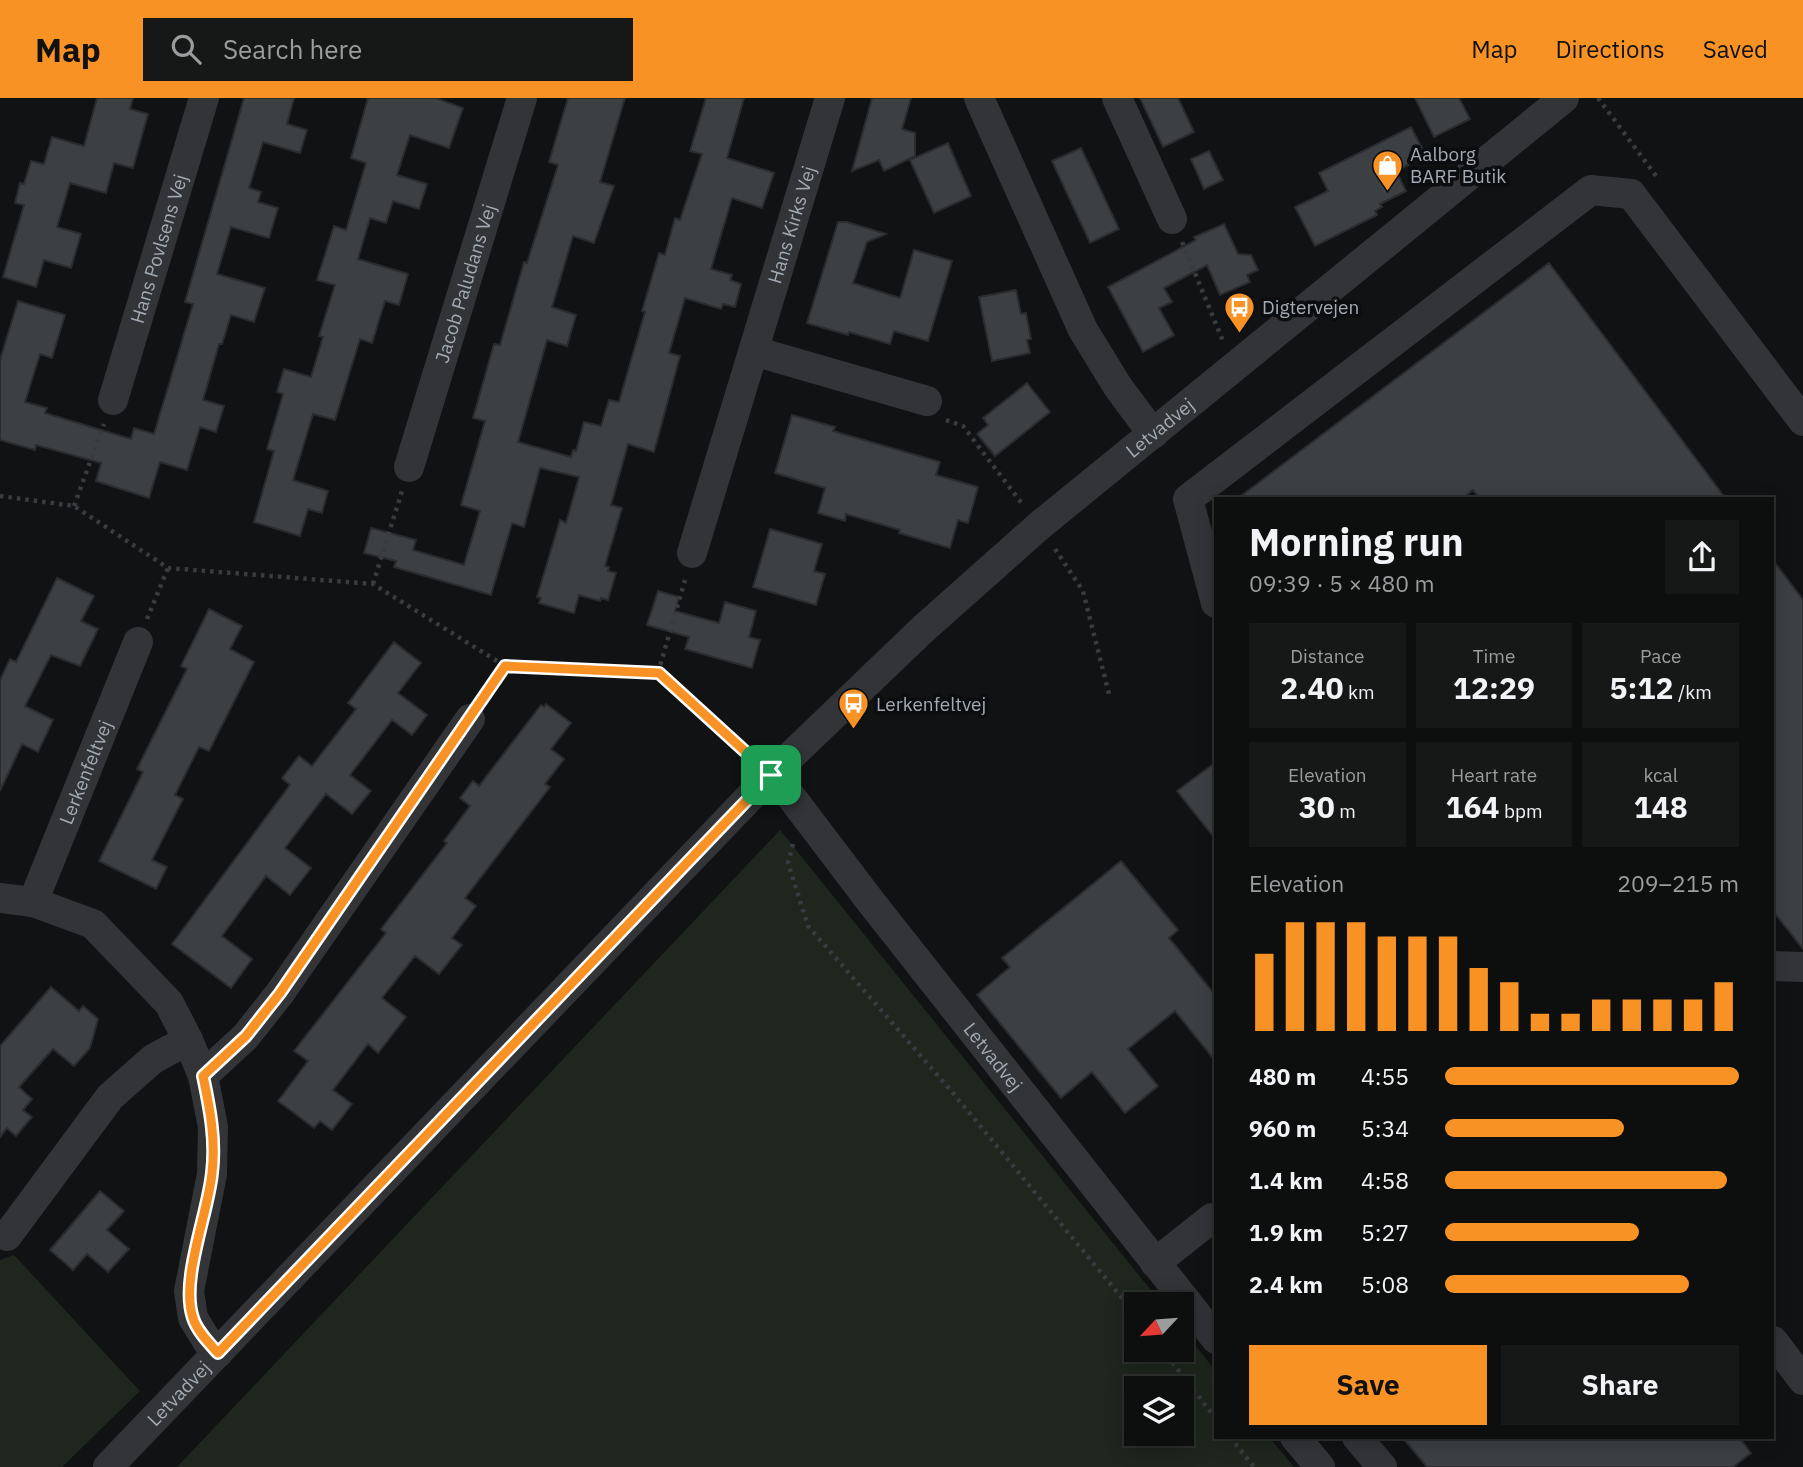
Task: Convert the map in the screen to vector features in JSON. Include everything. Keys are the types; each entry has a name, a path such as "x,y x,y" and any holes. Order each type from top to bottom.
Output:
{"street":[{"name":"Hans Povlsens Vej","path":"113,400 204,98"},
{"name":"Jacob Paludans Vej","path":"410,467 522,98"},
{"name":"Hans Kirks Vej","path":"692,553 830,98"},
{"path":"979,98 1083,330 1118,387 1153,434"},
{"path":"1117,98 1172,219"},
{"name":"Letvadvej","path":"108,1467 771,775 922,630 1039,526 1564,98"},
{"path":"1214,596 1188,499 1591,190 1630,194 1803,421"},
{"path":"754,351 927,401"},
{"name":"Lerkenfeltvej","path":"33,902 138,642"},
{"path":"203,1076 246,1036 280,993 470,719"},
{"name":"Letvadvej","path":"771,775 786,790 1214,1337"},
{"path":"0,898 33,902 93,924 169,1003 188,1040 203,1076 213,1127 212,1174 189,1291 193,1318 218,1353"},
{"path":"1774,966 1803,967"},
{"path":"7,1236 110,1097 153,1059 188,1040"},
{"path":"1155,1263 1212,1218 1214,1220"},
{"path":"1774,1343 1803,1380"},
{"path":"1297,1439 1320,1467"},
{"path":"1359,1439 1382,1467"}],"path":[{"path":"1172,219 1224,345 1239,363"},
{"path":"74,506 113,400"},
{"path":"373,584 410,467"},
{"path":"0,496 74,506 168,568 373,584 505,666 659,673 771,775"},
{"path":"659,673 692,553"},
{"path":"138,642 168,568"},
{"path":"470,719 505,666"},
{"path":"802,812 788,863 808,926 953,1093 1124,1300"},
{"path":"1173,1362 1214,1416"},
{"path":"1232,1439 1254,1467"}],"shaded area":[{"path":"780,830 1152,1292 1124,1292 1124,1362 1194,1362 1194,1344 1214,1369 1214,1439 1271,1439 1294,1467 177,1467"},
{"path":"14,1255 140,1391 62,1467 0,1467 0,1260"}],"building":[{"path":"97,98 133,98 130,109 148,114 133,168 114,163 106,193 70,183 57,227 81,234 71,268 44,260 36,287 3,277 24,205 15,203 20,183 24,184 31,161 44,164 52,137 84,146"},
{"path":"244,98 294,98 287,124 307,130 300,153 263,142 249,188 261,192 258,202 278,208 269,238 231,227 217,274 265,288 254,322 231,315 222,344 219,344 203,400 224,406 216,432 200,427 187,470 160,462 149,498 96,481 101,463 36,445 35,450 0,440 0,360 18,301 65,315 52,358 40,354 25,402 47,408 45,413 131,439 134,428 154,434 193,304 185,302"},
{"path":"368,98 436,98 463,108 449,148 410,135 397,175 427,184 419,209 393,201 386,223 370,218 358,259 408,274 399,305 385,301 372,343 360,339 335,420 313,414 293,480 328,491 322,513 308,509 300,536 254,522 274,451 267,449 283,394 277,392 284,369 311,377 323,337 319,336 335,285 317,280 334,226 346,230 366,163 351,158"},
{"path":"568,98 625,98 600,182 614,186 594,243 573,236 552,307 576,315 567,346 547,340 518,442 571,457 573,450 576,451 584,422 601,426 609,400 619,402 659,253 665,255 675,218 680,220 702,154 690,151 706,98 744,98 727,158 774,173 762,208 732,198 711,269 732,275 730,280 741,284 735,307 723,304 721,309 685,298 669,353 680,356 654,452 628,444 611,505 622,508 605,566 609,567 608,571 616,573 608,600 601,598 600,601 579,595 574,613 539,603 541,598 537,597 560,520 566,523 579,477 540,468 524,527 512,523 491,595 394,567 396,561 364,553 371,528 416,540 413,550 464,565 480,511 461,505 485,421 473,418 494,344 500,345 524,262 527,263 558,165 549,162"},
{"path":"872,98 911,98 902,129 915,133 915,156 884,171 879,160 852,171"},
{"path":"1140,98 1178,98 1194,132 1163,147"},
{"path":"1415,98 1459,98 1470,119 1434,137"},
{"path":"1411,127 1426,156 1396,171 1406,191 1380,204 1382,207 1375,211 1377,215 1315,246 1295,207 1328,191 1319,173"},
{"path":"948,143 971,196 934,213 910,160"},
{"path":"1081,148 1119,229 1090,243 1052,161"},
{"path":"1209,151 1223,180 1204,189 1191,159"},
{"path":"838,222 847,222 886,234 867,242 853,283 900,298 914,250 952,261 928,341 894,331 890,344 807,323"},
{"path":"1224,224 1238,254 1251,255 1258,270 1247,275 1250,282 1220,295 1207,265 1164,288 1172,302 1159,308 1174,335 1143,352 1108,287 1196,240 1194,237"},
{"path":"1549,263 1724,497 1478,497 1473,490 1464,497 1240,497"},
{"path":"1016,290 1021,314 1026,313 1031,339 1027,340 1030,353 992,361 979,297"},
{"path":"1027,383 1050,412 995,456 977,434 988,425 983,418"},
{"path":"792,415 835,427 833,431 940,462 936,475 978,487 968,523 958,520 950,548 846,514 845,521 818,513 825,488 775,473"},
{"path":"770,529 822,544 814,571 825,574 816,605 753,587"},
{"path":"1774,561 1803,600 1803,949 1774,912"},
{"path":"57,578 94,596 81,621 98,629 80,666 51,655 25,706 53,720 38,752 22,744 0,791 0,680 10,659 16,662"},
{"path":"658,591 679,597 675,611 719,623 725,602 756,611 749,637 760,640 752,668 685,649 689,637 647,625"},
{"path":"209,609 242,626 230,649 254,662 209,751 199,747 175,795 183,799 152,860 167,867 156,889 99,861 143,772 137,769 187,669 181,666"},
{"path":"394,642 421,663 398,693 427,715 412,735 392,720 350,775 371,791 352,814 326,794 285,848 311,868 290,895 266,876 222,936 252,959 231,988 172,944 290,785 282,778 299,756 312,766 356,709 348,703"},
{"path":"546,704 571,723 551,749 564,759 545,784 550,787 465,898 476,906 452,938 462,945 439,974 415,956 382,998 406,1017 378,1053 368,1044 333,1090 352,1104 332,1130 320,1121 314,1128 278,1101 308,1061 294,1051 386,933 381,929 447,843 444,841 470,806 460,798 473,781 479,786 541,705 544,707"},
{"path":"1214,763 1214,837 1177,791"},
{"path":"1121,861 1178,930 1169,938 1214,994 1214,1060 1175,1011 1128,1049 1158,1086 1125,1113 1092,1072 1061,1098 977,995 1010,967 1002,958"},
{"path":"51,987 79,1011 83,1006 98,1019 90,1048 74,1066 53,1049 19,1087 32,1099 23,1110 32,1117 16,1136 7,1128 0,1137 0,1046"},
{"path":"100,1191 124,1211 107,1230 129,1249 108,1272 87,1254 73,1270 50,1250"},
{"path":"1404,1439 1740,1439 1751,1453 1733,1467 1427,1467"}],"place":[{"name":"Aalborg BARF Butik","path":"1387,192"},
{"name":"Digtervejen","path":"1239,334"},
{"name":"Lerkenfeltvej","path":"853,731"}],"route":[{"path":"505,666 659,673 771,775 218,1353 193,1318 189,1291 212,1174 213,1127 203,1076 246,1036 280,993 505,666"}]}
